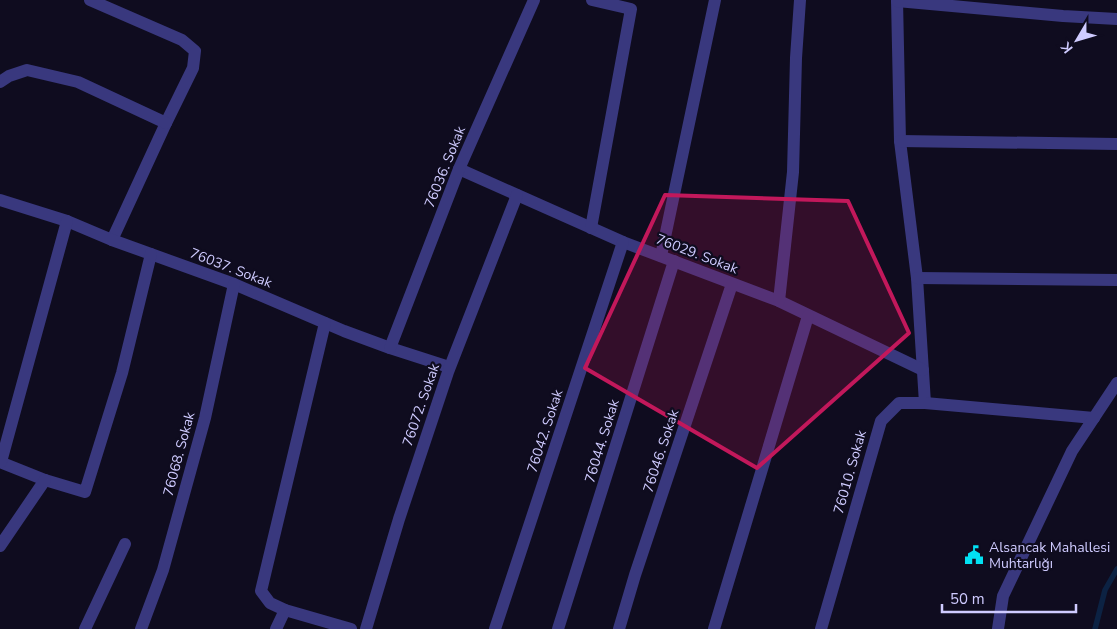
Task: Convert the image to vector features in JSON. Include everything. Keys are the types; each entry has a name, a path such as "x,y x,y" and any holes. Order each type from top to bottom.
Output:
{"street":[{"path":"90,0 182,40 194,51 193,68 112,240"},
{"name":"76036. Sokak","path":"390,348 459,169 534,0"},
{"path":"591,228 631,10 592,0"},
{"path":"661,256 715,0"},
{"path":"778,301 793,172 796,58 800,0"},
{"path":"925,403 917,278 900,140 897,0 1063,16 1117,19"},
{"path":"0,82 9,76 28,70 78,82 166,123"},
{"path":"900,140 1117,144"},
{"name":"76029. Sokak","path":"459,169 624,242 778,301 923,370"},
{"name":"76072. Sokak","path":"366,629 399,519 449,367 517,195"},
{"name":"76037. Sokak","path":"0,200 67,221 112,240 234,284 325,323 390,348 449,367"},
{"path":"67,221 0,462 46,480 85,492 122,373 151,254"},
{"name":"76042. Sokak","path":"495,629 624,242"},
{"name":"76044. Sokak","path":"558,629 674,261"},
{"path":"917,278 1117,280"},
{"name":"76068. Sokak","path":"141,629 163,570 205,418 234,284"},
{"name":"76046. Sokak","path":"620,629 635,575 732,284"},
{"path":"714,629 808,316"},
{"path":"325,323 261,591 270,603 285,610 351,629"},
{"path":"998,629 1003,596 1072,451 1117,383"},
{"name":"76010. Sokak","path":"821,629 880,421 898,403 925,403 1094,418"},
{"path":"0,546 46,480"},
{"path":"85,629 125,544"},
{"path":"276,629 285,610"}],"highlighted area":[{"path":"665,195 848,201 909,333 757,468 585,368"}],"waterway":[{"path":"1095,629 1105,590 1117,569"}],"place":[{"name":"Alsancak Mahallesi Muhtarlığı","path":"974,555"}]}
